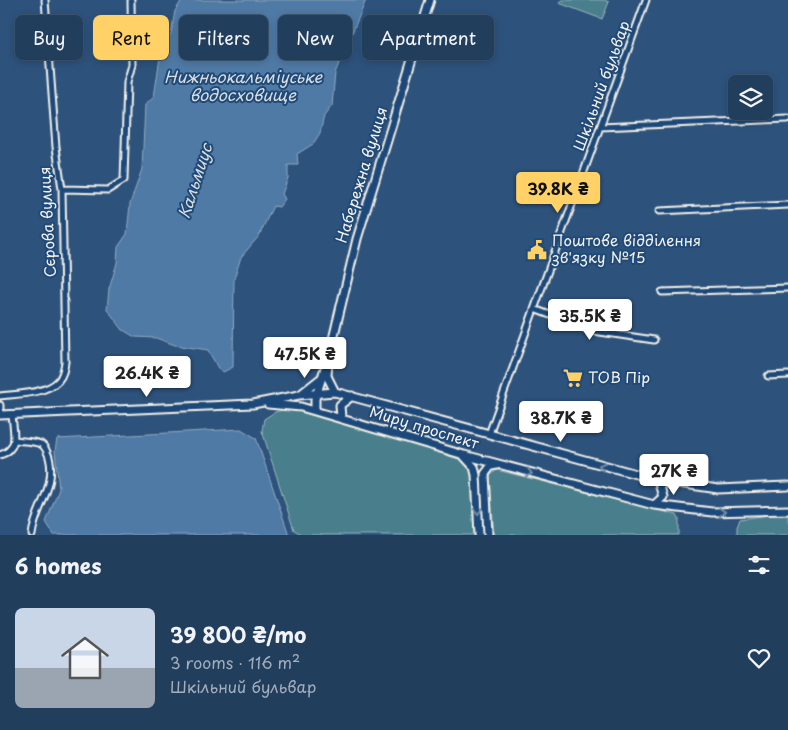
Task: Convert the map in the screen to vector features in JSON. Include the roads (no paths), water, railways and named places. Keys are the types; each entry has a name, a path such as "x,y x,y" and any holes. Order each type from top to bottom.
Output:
{"main road":[{"name":"Набережна вулиця","path":"328,360 357,239 430,0"},
{"path":"315,411 316,393 328,360"},
{"path":"328,360 327,376 335,392"},
{"path":"299,395 322,377"},
{"name":"Миру проспект","path":"255,404 299,395 335,392 658,480 718,489 788,486"},
{"path":"341,418 340,405 352,396"},
{"name":"Миру проспект","path":"0,415 255,404 301,407 499,465 654,506 712,512 788,510"},
{"path":"464,455 474,467 476,475 479,535"},
{"path":"488,535 485,474 491,466 499,465"},
{"path":"654,506 663,497 658,480"}],"street":[{"name":"Сєрова вулиця","path":"0,396 45,388 58,381 63,373 65,362 65,275 62,189 56,147 45,0"},
{"path":"62,189 108,190 124,180 126,82 132,66 131,0"},
{"name":"Шкільний бульвар","path":"489,434 646,0"},
{"path":"600,127 788,119"},
{"path":"659,211 788,205"},
{"path":"662,292 788,288"},
{"path":"534,310 593,331 654,340"},
{"path":"768,376 788,375"},
{"path":"0,405 0,415"},
{"path":"0,455 9,452 14,440 12,414"},
{"path":"14,440 41,444 46,450 51,467 50,485 33,522 32,535"}],"water":[{"name":"Нижньокальміуське водосховище","path":"182,0 366,0 352,33 352,15 278,15 278,60 341,60 335,73 332,106 324,116 320,133 313,144 297,154 298,165 288,165 288,178 282,194 285,199 279,207 273,206 259,236 241,257 234,279 233,367 223,372 219,370 208,350 175,345 156,338 135,337 123,330 107,309 109,289 117,263 118,247 127,234 130,204 142,169 145,105 154,97 160,60 169,60 169,36 175,11"},
{"path":"241,429 256,438 289,535 54,535 46,522 59,489 55,451 57,439"}],"place":[{"name":"Поштове відділення зв'язку №15","path":"537,250"},
{"name":"ТОВ Пір","path":"573,378"}],"water label":[{"name":"Кальмиус","path":"195,181"}]}
